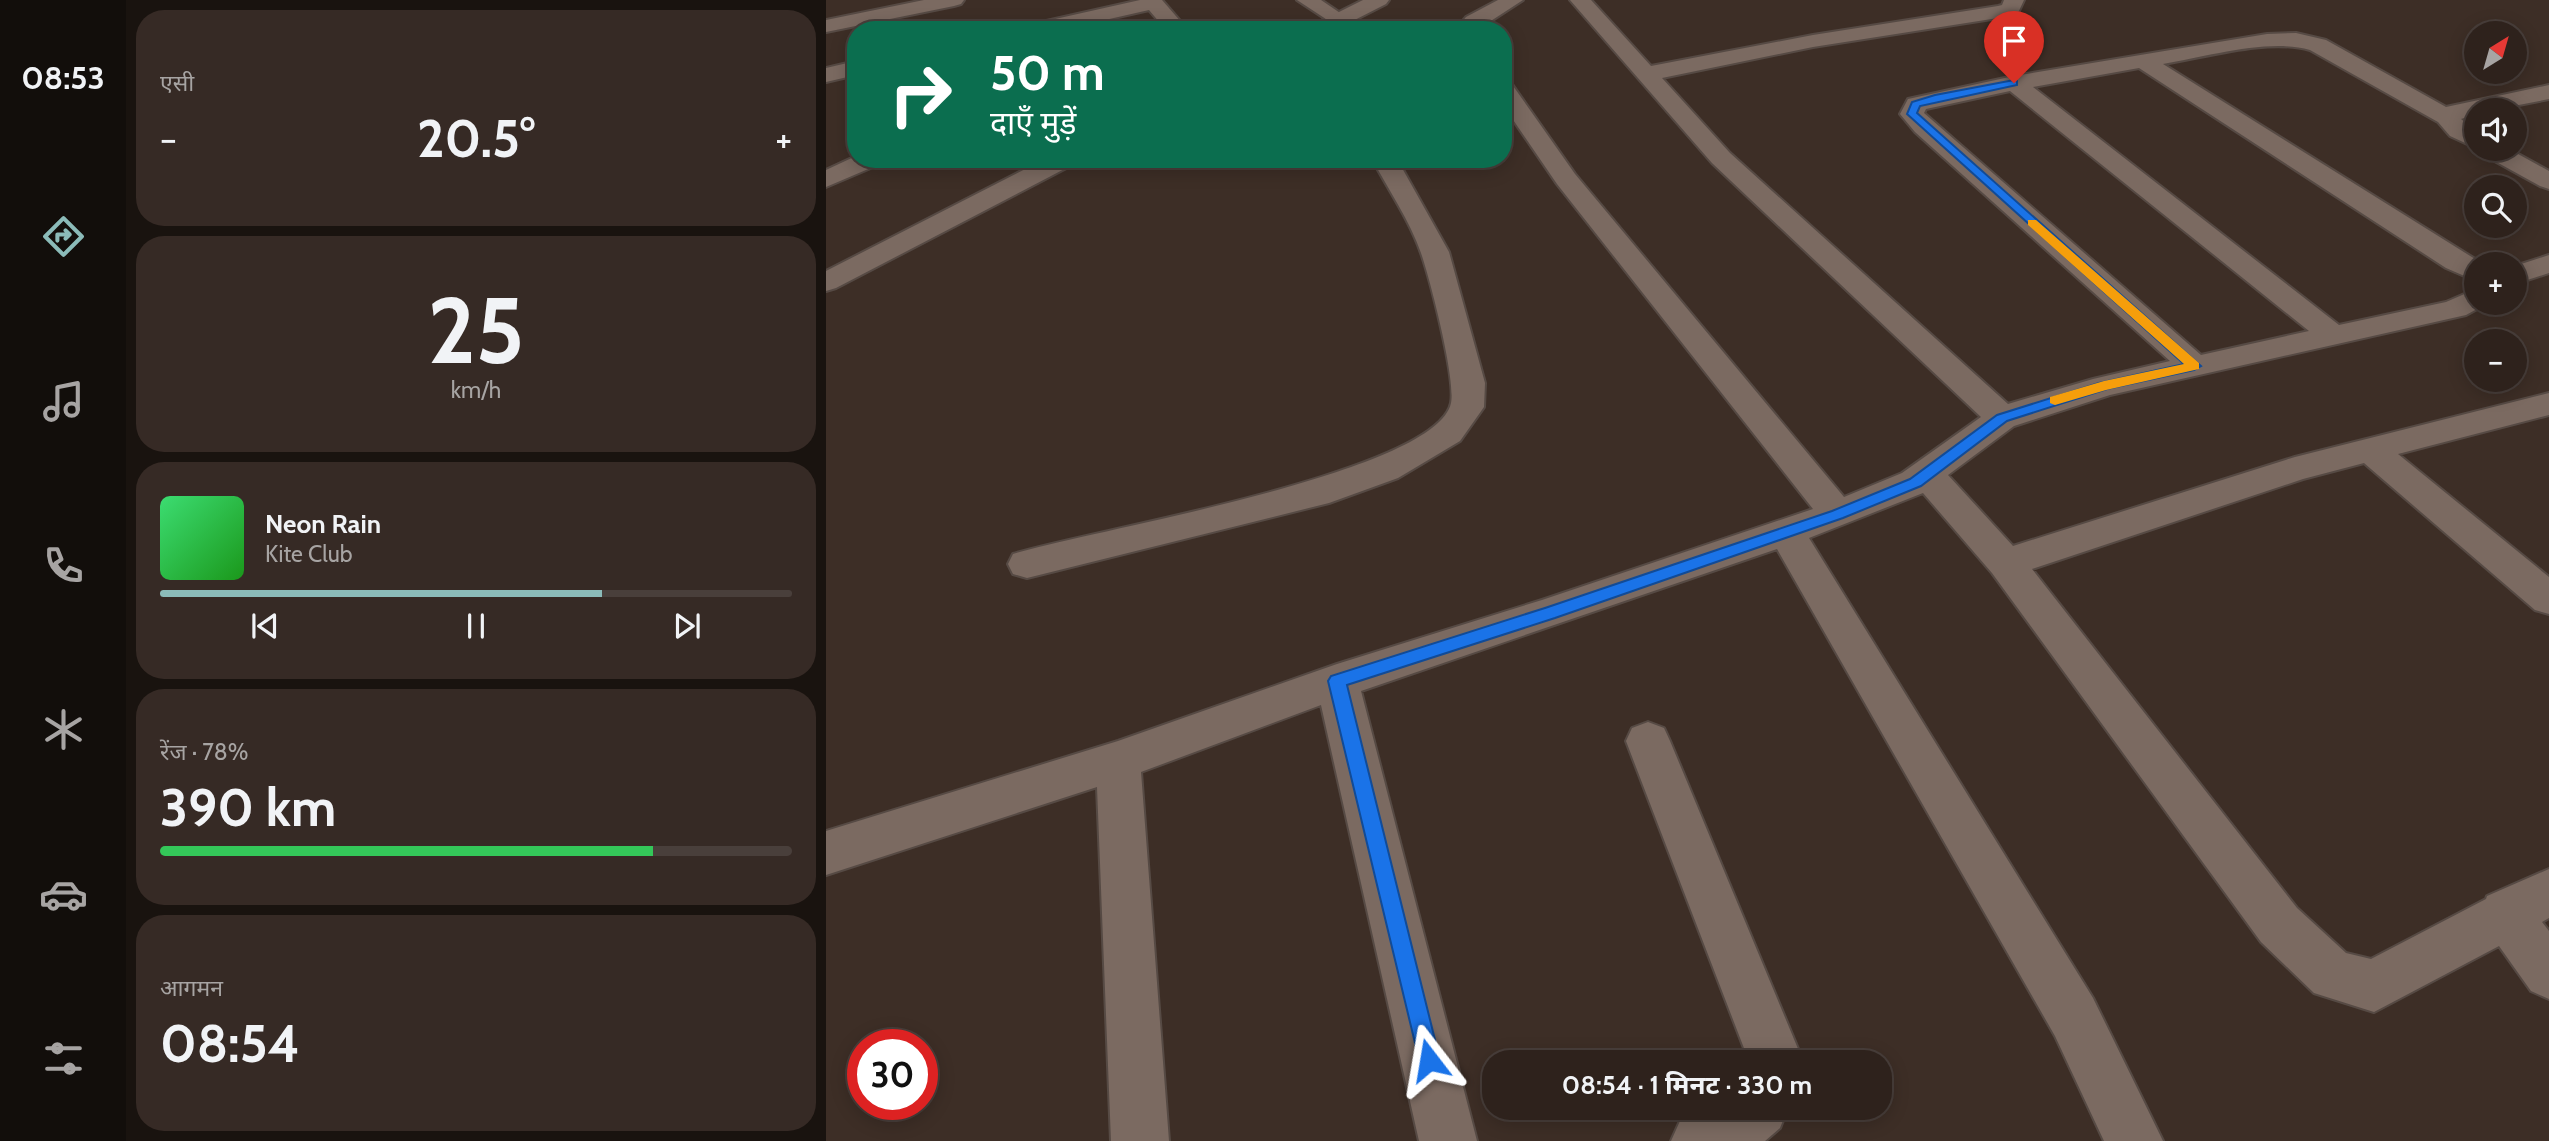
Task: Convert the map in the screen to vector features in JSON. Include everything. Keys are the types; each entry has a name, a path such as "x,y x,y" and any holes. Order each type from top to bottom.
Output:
{"street":[{"path":"854,21 954,0"},
{"path":"1307,0 1339,19"},
{"path":"1335,21 1379,0"},
{"path":"1473,21 1513,0"},
{"path":"1580,0 1721,158 2002,418"},
{"path":"1646,74 1813,41 1998,12 2011,9 2014,0"},
{"path":"1069,21 1152,1 1165,21"},
{"path":"826,26 847,22"},
{"path":"2194,366 1912,114 1916,104 2014,83 2267,40 2296,40 2318,45 2446,117 2464,134"},
{"path":"2143,61 2464,266"},
{"path":"826,75 847,70"},
{"path":"2014,83 2333,336"},
{"path":"2446,117 2459,110 2549,92"},
{"path":"1512,101 1566,179 1838,514"},
{"path":"2513,161 2549,181"},
{"path":"826,179 851,168"},
{"path":"826,282 1048,168"},
{"path":"1027,564 1316,494 1386,469 1448,433 1467,407 1469,383 1435,252 1389,168"},
{"path":"2527,271 2549,264"},
{"path":"826,853 1118,761 1337,681 1549,613 1838,514 1916,482 2002,418 2104,386 2455,309 2464,304"},
{"path":"2006,563 2295,469 2549,404"},
{"path":"2370,450 2549,598"},
{"path":"1927,474 2006,563 2279,925 2332,975 2374,986 2549,892"},
{"path":"1786,532 2074,1017 2134,1141"},
{"path":"1337,681 1448,1141"},
{"path":"1648,741 1772,1050"},
{"path":"1118,761 1140,1141"},
{"path":"2505,914 2549,973"},
{"path":"1700,1141 1746,1120"}],"slow traffic":[{"path":"2032,223 2194,366 2055,400"}],"route":[{"path":"1429,1060 1337,681 1549,613 1838,514 1916,482 2002,418 2104,386 2194,366 1912,114 1916,104 1935,98 2014,83"}]}
